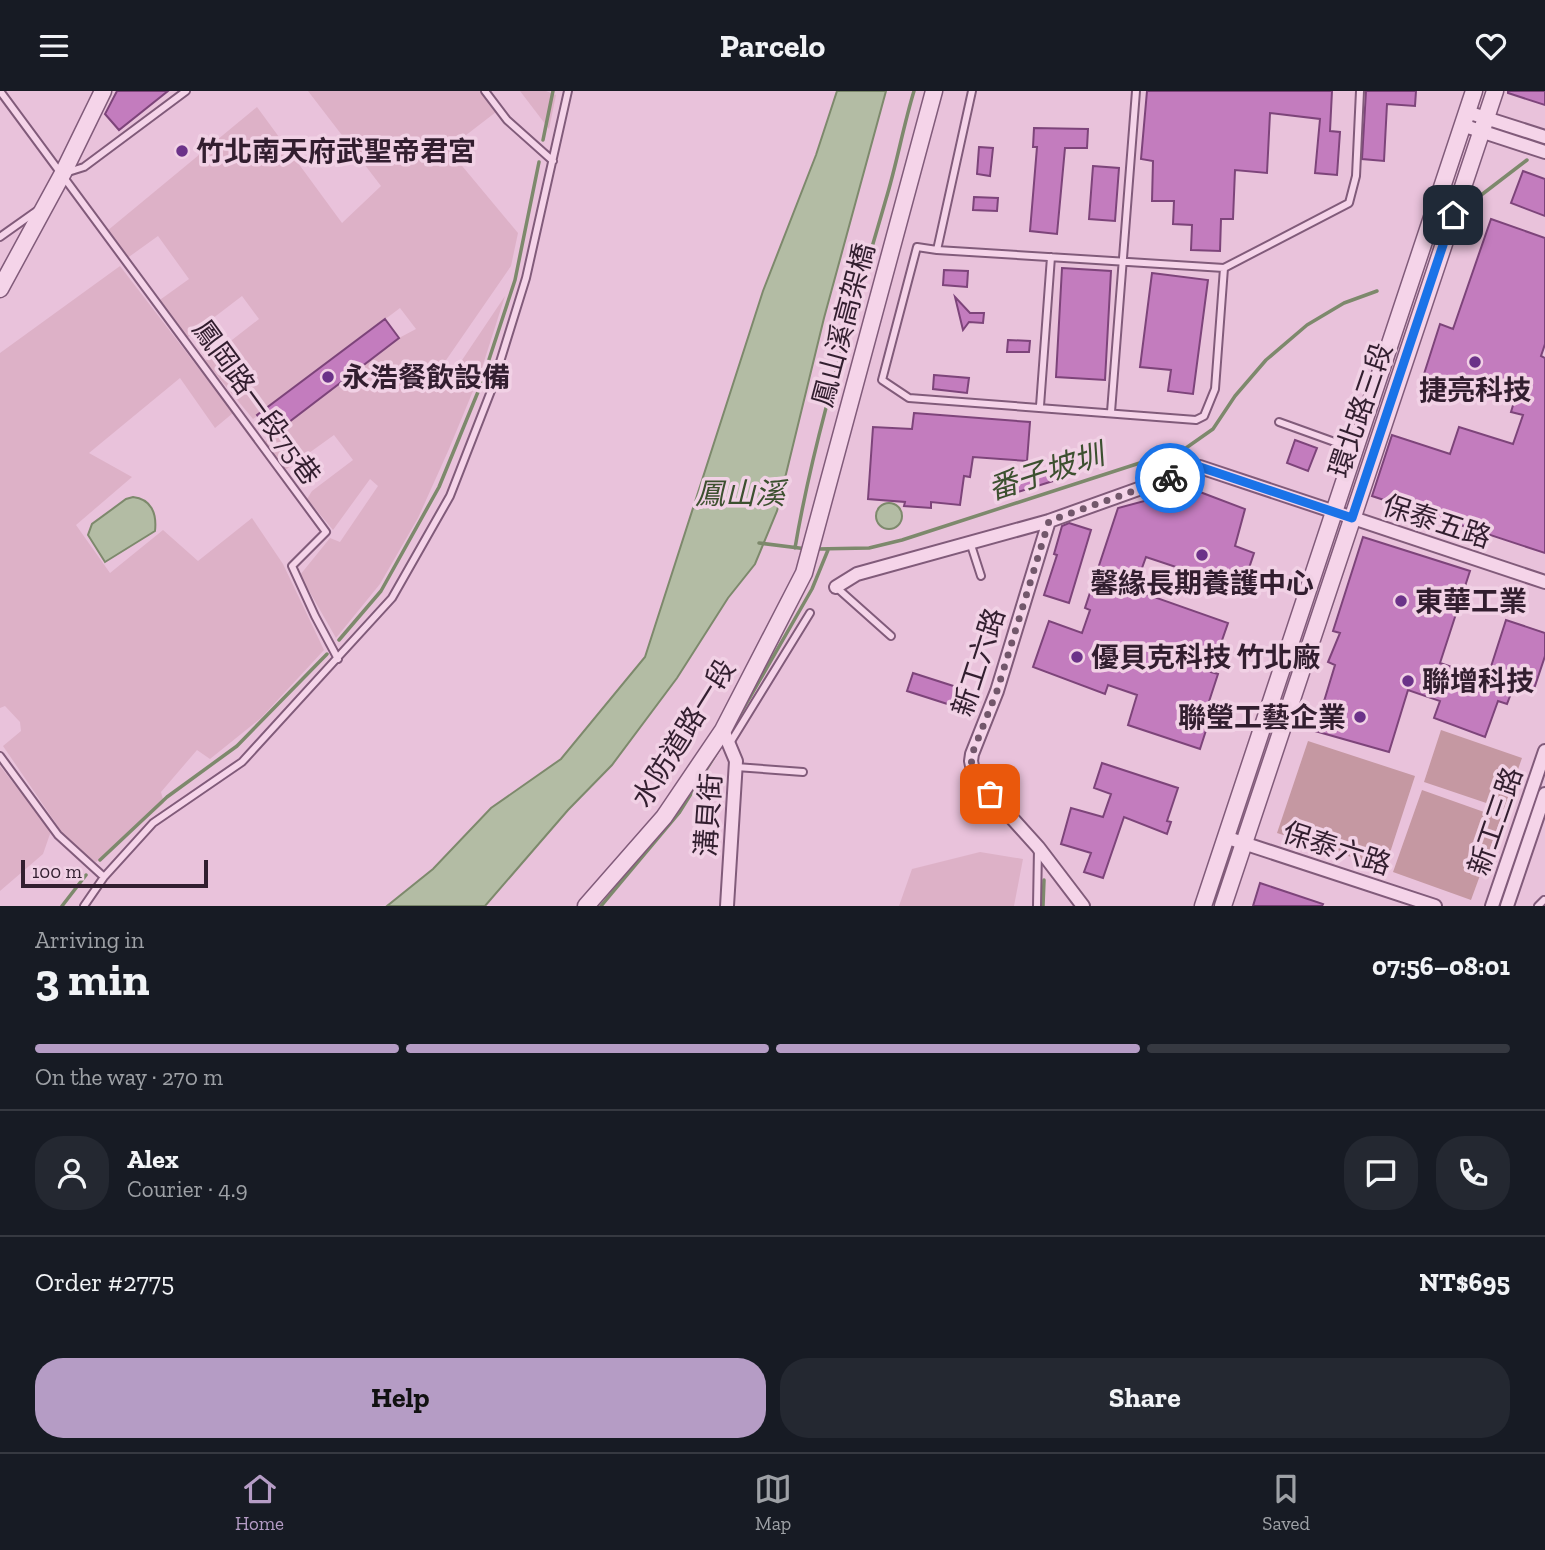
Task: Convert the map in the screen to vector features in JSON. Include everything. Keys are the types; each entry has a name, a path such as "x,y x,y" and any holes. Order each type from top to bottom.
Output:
{"street":[{"path":"0,289 63,173 103,91"},
{"name":"鳳山溪高架橋","path":"804,573 934,91"},
{"name":"環北路三段","path":"1203,906 1474,91"},
{"name":"環北路三段","path":"1223,906 1495,91"},
{"path":"1465,119 1545,152"},
{"path":"1484,125 1545,137"},
{"name":"保泰五路","path":"836,587 857,574 1049,521 1200,467 1545,582"},
{"name":"新工六路","path":"1049,521 997,691 971,761 974,776 1038,847 1083,906"},
{"name":"水防道路一段","path":"586,906 664,817 726,737 804,573"},
{"name":"溝貝街","path":"726,737 736,761 727,906"},
{"name":"新工三路","path":"1492,906 1545,751"},
{"name":"新工三路","path":"1507,906 1545,794"},
{"name":"保泰六路","path":"1225,837 1435,906"}],"lane":[{"path":"0,91 63,173 84,167 186,91"},
{"path":"485,91 507,120 552,161"},
{"path":"83,906 104,877 153,823 242,762 392,598 450,496 491,391 526,278 568,91"},
{"path":"937,250 972,91"},
{"path":"1111,412 1136,91"},
{"path":"1224,268 1215,389 1204,416 1196,420 909,398 882,380 917,247 1224,268 1349,203 1356,176 1360,91"},
{"name":"鳳岡路一段75巷","path":"63,173 326,532 292,566 338,659"},
{"path":"0,237 45,204"},
{"path":"1040,406 1051,257"},
{"path":"1279,422 1356,449"},
{"path":"970,542 981,576"},
{"path":"836,587 891,636"},
{"path":"726,737 810,613"},
{"path":"0,756 58,835 104,877"},
{"path":"736,767 803,772"},
{"path":"1037,906 1038,847"},
{"path":"1538,906 1544,899"}],"shaded area":[{"path":"308,91 481,91 496,112 448,149 518,233 511,266 442,366 452,375 505,296 480,374 418,518 380,584 336,638 300,575 330,538 340,542 378,486 370,479 333,530 307,499 312,491 353,460 334,435 284,471 263,443 399,338 416,329 400,308 253,419 205,361 259,319 242,296 187,338 157,302 189,279 158,236 126,259 107,231 257,107 342,223 381,186"},
{"path":"520,91 546,91 556,95 549,129"},
{"path":"120,266 233,413 215,428 180,378 89,453 132,477 76,525 110,573 163,530 198,561 252,518 283,564 324,650 261,718 210,759 197,750 161,792 164,803 96,862 72,847 3,746 21,731 20,722 5,706 0,708 0,353"},
{"path":"1441,730 1522,758 1504,809 1424,782"},
{"path":"1308,741 1415,776 1385,868 1277,833"},
{"path":"0,766 51,831 43,854 0,891"},
{"path":"1422,790 1501,818 1471,900 1393,872"},
{"path":"980,852 1023,859 1014,906 899,906 912,869"}],"water":[{"name":"鳳山溪","path":"837,91 886,91 824,318 777,511 755,564 728,598 677,678 612,765 568,810 485,906 387,906 433,869 491,808 561,759 645,657 763,291 816,155"},
{"path":"139,498 152,508 155,531 105,562 88,535 92,524 126,499"},
{"path":"889,503 898,507 902,516 898,525 889,529 880,525 876,516 880,507"}],"building":[{"path":"117,91 168,91 119,130 105,114"},
{"path":"1147,91 1332,91 1330,131 1340,132 1337,175 1315,173 1320,119 1270,113 1267,173 1235,170 1233,219 1221,219 1220,251 1191,250 1192,225 1173,224 1174,201 1152,201 1153,161 1141,159"},
{"path":"1366,91 1416,91 1415,106 1387,104 1384,161 1362,159"},
{"path":"1545,91 1545,105 1508,93"},
{"path":"1034,128 1088,129 1087,148 1065,148 1057,234 1030,231 1037,147 1033,147"},
{"path":"979,147 993,148 990,176 977,174"},
{"path":"1093,166 1119,168 1115,221 1089,219"},
{"path":"1523,171 1545,179 1545,216 1511,203"},
{"path":"974,197 998,198 997,211 973,210"},
{"path":"1491,219 1545,238 1545,344 1541,356 1545,358 1545,553 1372,496 1392,435 1450,454 1459,427 1513,444 1523,415 1511,412 1514,402 1424,374 1440,324 1453,329"},
{"path":"1062,268 1111,271 1105,380 1056,377"},
{"path":"944,270 968,271 967,287 943,285"},
{"path":"1152,273 1208,280 1193,394 1168,391 1171,370 1140,367"},
{"path":"955,297 970,313 984,313 983,323 969,322 963,330"},
{"name":"永浩餐飲設備","path":"385,319 399,338 272,435 257,415"},
{"path":"1008,340 1030,341 1029,352 1007,352"},
{"path":"934,375 969,378 967,393 933,389"},
{"path":"914,413 1030,422 1027,461 973,457 970,477 964,476 960,505 931,502 931,508 904,506 905,502 868,499 873,427 912,429"},
{"path":"1295,440 1317,448 1308,471 1287,463"},
{"path":"1063,465 1066,477 1018,492 1015,478"},
{"path":"1200,492 1245,509 1235,546 1254,553 1242,589 1146,557 1134,590 1228,623 1211,672 1218,674 1203,720 1209,721 1200,749 1128,725 1137,695 1108,685 1105,694 1033,667 1049,621 1082,633 1090,610 1085,608 1118,508 1148,500 1180,510 1185,497"},
{"path":"1069,523 1091,530 1069,603 1044,595 1057,555 1054,554 1062,526"},
{"path":"1363,537 1470,571 1440,663 1487,679 1506,620 1545,633 1545,656 1534,689 1515,683 1507,704 1498,701 1485,737 1434,718 1440,701 1408,690 1389,752 1315,731 1335,665 1328,662 1340,633 1333,631"},
{"path":"913,673 972,692 966,710 907,691"},
{"path":"1102,763 1178,788 1167,821 1171,822 1167,834 1124,817 1103,878 1084,872 1091,853 1061,844 1071,808 1103,817 1111,794 1094,788"},
{"path":"1260,883 1323,904 1253,906"}],"waterway":[{"path":"543,140 553,91"},
{"path":"795,548 824,416 914,91"},
{"name":"番子坡圳","path":"1476,199 1527,160"},
{"path":"339,640 381,591 439,487 480,387 515,280 539,162"},
{"name":"番子坡圳","path":"815,549 869,548 902,540 1186,448 1213,429 1235,396 1266,360 1307,325 1344,303 1377,291"},
{"path":"759,543 807,549"},
{"path":"738,718 812,589 828,550"},
{"path":"100,860 167,797 237,746 327,654"},
{"path":"601,906 679,813 719,749"},
{"path":"62,906 86,875"},
{"path":"1043,906 1044,880"}],"way so far":[{"path":"990,794 974,776 972,754 997,691 1049,521 1170,478"}],"place":[{"name":"竹北南天府武聖帝君宮","path":"182,151"},
{"name":"捷亮科技","path":"1475,362"},
{"name":"永浩餐飲設備","path":"328,377"},
{"name":"馨緣長期養護中心","path":"1202,555"},
{"name":"東華工業","path":"1401,601"},
{"name":"優貝克科技 竹北廠","path":"1077,657"},
{"name":"聯增科技","path":"1408,681"},
{"name":"聯瑩工藝企業","path":"1360,717"}],"route":[{"path":"1170,478 1200,467 1352,518 1453,215"}]}
